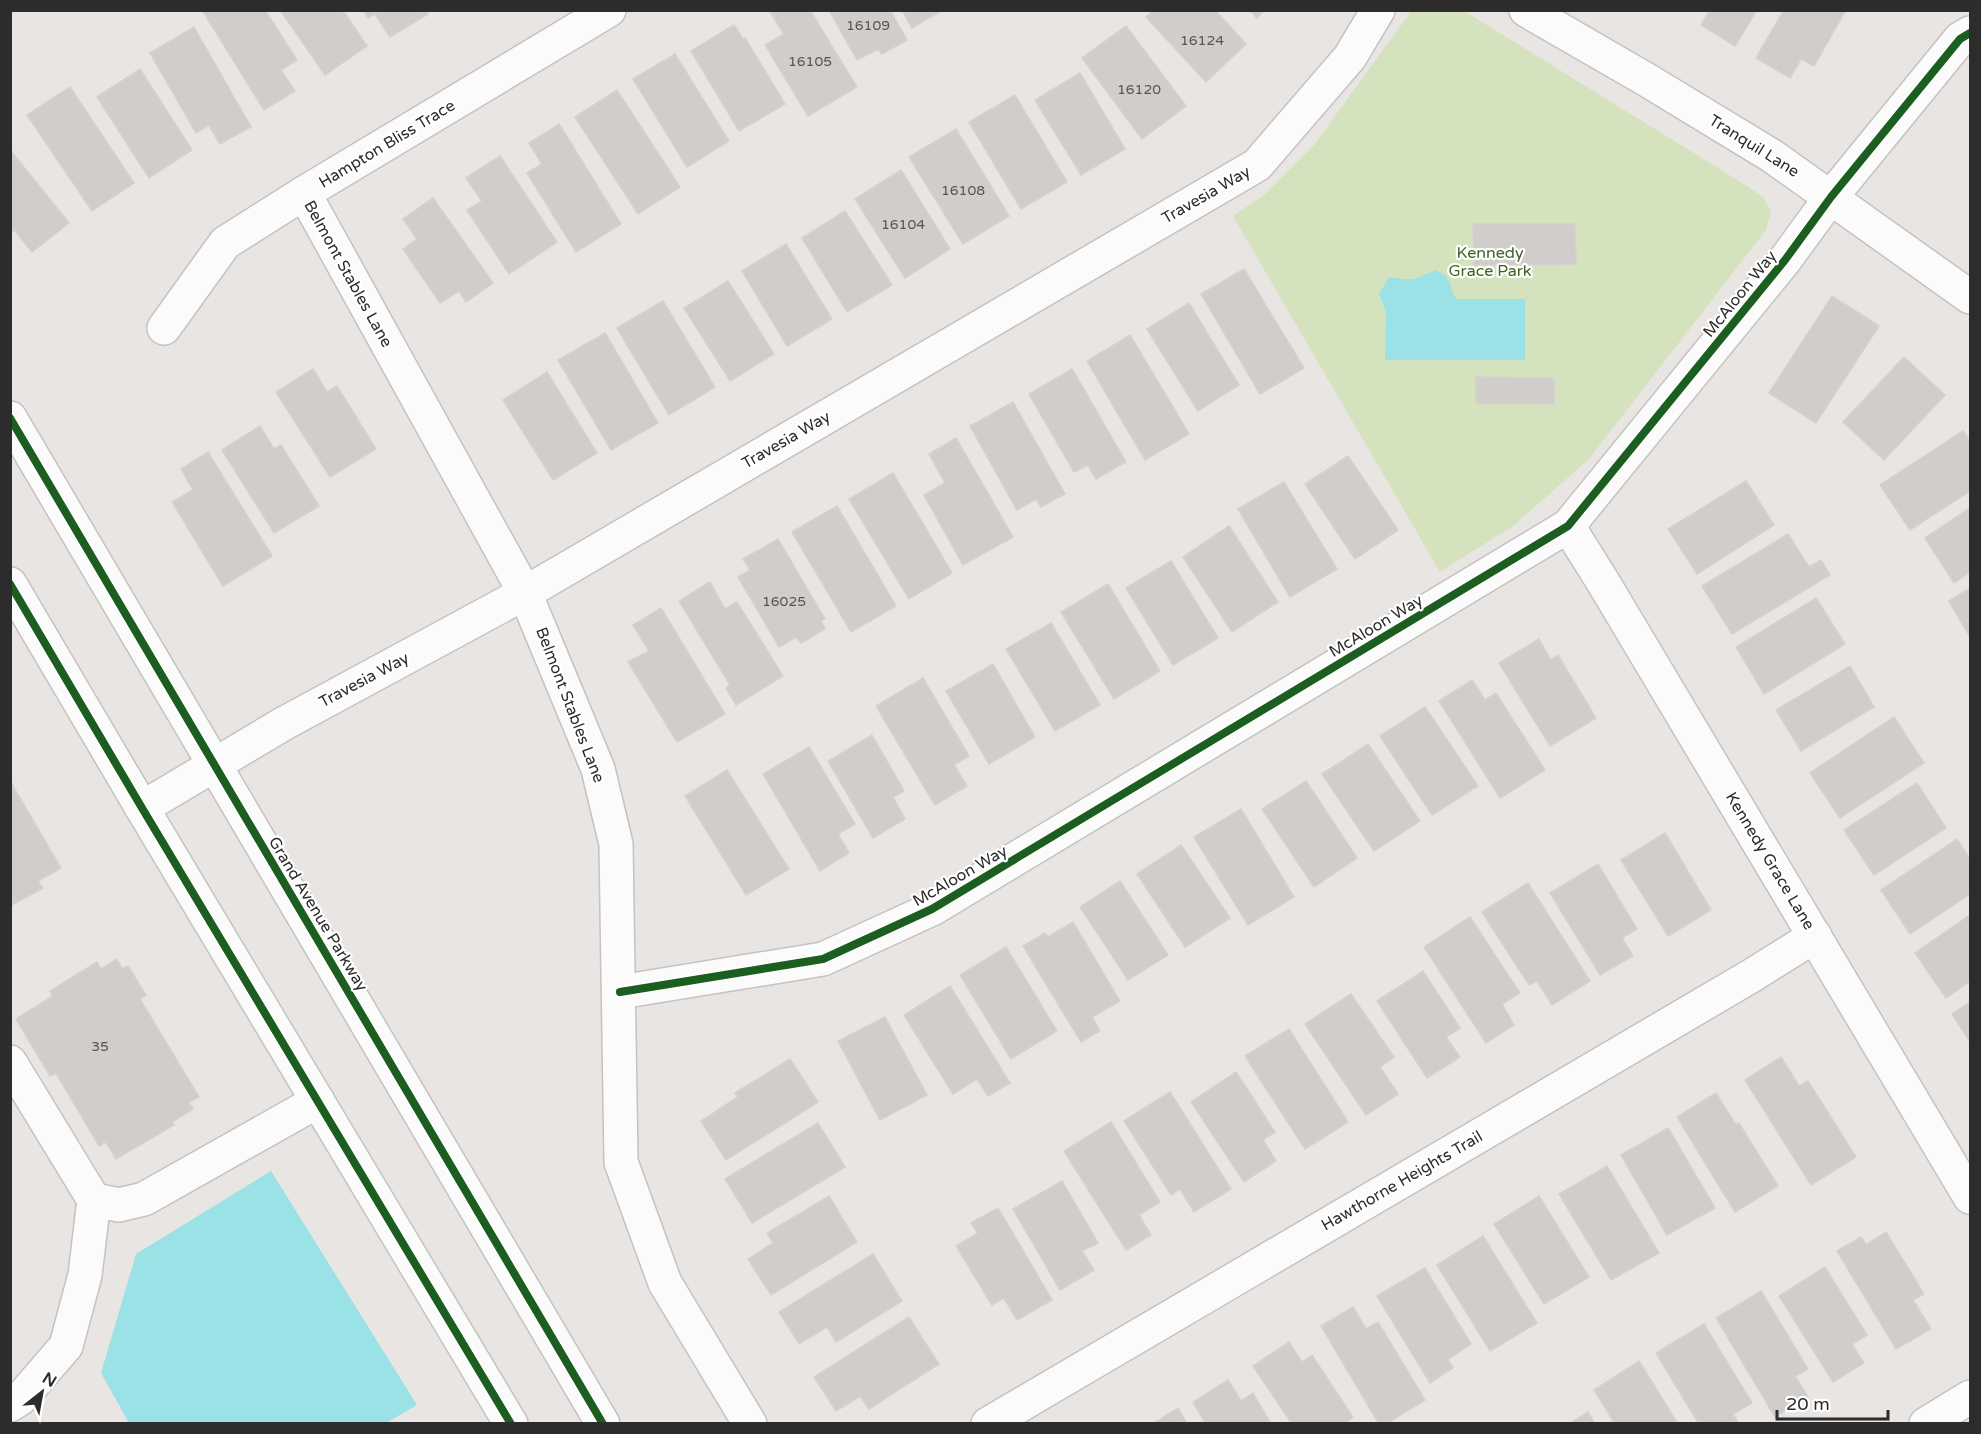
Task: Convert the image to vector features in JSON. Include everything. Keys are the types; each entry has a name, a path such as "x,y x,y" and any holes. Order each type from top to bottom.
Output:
{"street":[{"name":"Hampton Bliss Trace","path":"164,328 225,243 609,10"},
{"name":"Travesia Way","path":"142,808 283,724 525,593 1257,165 1350,57 1378,10"},
{"name":"Tranquil Lane","path":"1526,10 1772,156 1971,297"},
{"name":"McAloon Way","path":"620,992 823,959 932,909 1568,526 1785,260 1831,197 1960,39 1971,33"},
{"name":"Belmont Stables Lane","path":"304,193 525,593 598,768 616,844 621,1162 665,1283 750,1424"},
{"name":"Grand Avenue Parkway","path":"10,418 603,1424"},
{"name":"Kennedy Grace Lane","path":"1568,526 1971,1197"},
{"path":"10,584 511,1424"},
{"name":"Hawthorne Heights Trail","path":"988,1424 1751,976 1815,936"},
{"path":"10,1062 94,1200 85,1275 66,1346 21,1398 10,1405"},
{"path":"94,1200 119,1205 144,1199 318,1101"},
{"path":"1926,1424 1971,1397"}],"green space":[{"name":"Kennedy Grace Park","path":"1412,10 1464,11 1747,186 1763,197 1771,211 1766,230 1589,459 1513,526 1440,572 1233,216 1264,195 1314,145"}],"water":[{"path":"1435,270 1449,280 1457,299 1525,299 1525,360 1385,360 1386,311 1379,294 1389,277 1413,279"},
{"path":"271,1171 417,1405 386,1423 129,1423 101,1373 136,1254"}],"building":[{"path":"202,10 265,10 297,60 281,70 295,91 264,110"},
{"path":"280,10 343,10 367,46 325,75"},
{"path":"363,10 426,10 428,14 390,37 375,14 368,18"},
{"path":"769,10 810,10 857,87 808,116 765,45 784,34"},
{"path":"829,10 890,10 907,40 882,54 878,49 857,60"},
{"path":"902,10 943,10 912,28"},
{"path":"1154,10 1215,10 1246,44 1206,82 1146,17"},
{"path":"1250,10 1264,10 1257,18"},
{"path":"1710,10 1757,10 1735,46 1701,25"},
{"path":"1784,10 1846,10 1814,66 1801,59 1790,78 1756,58"},
{"path":"734,25 743,39 745,38 785,104 739,131 691,51"},
{"path":"1126,26 1186,106 1142,139 1082,58"},
{"path":"194,27 251,127 220,144 209,125 196,133 150,53"},
{"path":"675,54 729,141 687,167 633,79"},
{"path":"140,69 192,150 149,178 97,97"},
{"path":"1080,73 1125,149 1081,175 1035,100"},
{"path":"70,87 134,183 92,211 27,115"},
{"path":"617,90 680,187 638,214 575,117"},
{"path":"1015,95 1067,182 1021,209 969,122"},
{"path":"559,124 621,224 576,252 527,173 542,164 529,143"},
{"path":"956,129 1009,216 963,244 909,157"},
{"path":"10,150 69,223 32,252 14,230 10,233"},
{"path":"500,156 557,242 509,274 467,210 482,201 466,178"},
{"path":"901,170 950,249 905,278 855,199"},
{"path":"433,198 493,283 466,302 459,291 440,303 403,249 417,239 403,219"},
{"path":"845,211 892,285 847,312 802,238"},
{"path":"1473,224 1575,224 1576,264 1474,265"},
{"path":"786,244 832,319 787,346 742,271"},
{"path":"1244,269 1304,368 1260,394 1201,294"},
{"path":"728,281 774,354 730,381 684,308"},
{"path":"1832,296 1879,326 1816,423 1769,393"},
{"path":"663,301 715,387 669,415 617,328"},
{"path":"1189,303 1239,385 1198,411 1147,329"},
{"path":"605,333 658,423 611,450 558,360"},
{"path":"1130,335 1189,434 1145,460 1087,361"},
{"path":"1904,357 1945,395 1884,460 1843,422"},
{"path":"313,369 327,392 337,386 376,449 330,477 276,392"},
{"path":"1072,369 1126,462 1096,479 1088,465 1074,472 1029,394"},
{"path":"547,372 597,453 553,480 503,400"},
{"path":"1476,377 1554,378 1554,404 1476,403"},
{"path":"1013,402 1065,494 1041,507 1036,499 1017,510 970,426"},
{"path":"260,426 274,449 281,445 319,506 274,533 222,450"},
{"path":"1963,431 1970,442 1970,491 1910,530 1880,485"},
{"path":"956,438 1013,537 963,565 924,495 945,483 929,454"},
{"path":"208,452 272,556 223,586 172,502 193,490 181,469"},
{"path":"1348,456 1398,530 1355,559 1305,484"},
{"path":"893,473 952,573 909,599 849,499"},
{"path":"1746,481 1774,525 1697,574 1668,529"},
{"path":"1284,482 1337,569 1290,597 1238,509"},
{"path":"837,506 896,606 851,632 792,532"},
{"path":"1970,508 1970,572 1954,583 1925,538"},
{"path":"1229,526 1278,602 1232,632 1183,557"},
{"path":"1788,534 1809,567 1821,560 1830,575 1732,634 1702,586"},
{"path":"778,539 825,619 821,621 825,629 801,643 796,637 779,647 738,577 750,570 743,559"},
{"path":"1171,561 1218,638 1173,665 1126,588"},
{"path":"710,582 725,609 737,602 783,676 736,705 726,688 730,685 679,601"},
{"path":"1108,584 1160,671 1114,699 1061,612"},
{"path":"1970,588 1970,637 1949,601"},
{"path":"1816,598 1845,644 1764,694 1736,647"},
{"path":"661,608 725,714 677,742 628,662 649,651 633,625"},
{"path":"1051,623 1100,705 1055,731 1006,649"},
{"path":"1539,639 1551,660 1558,655 1596,718 1550,746 1499,663"},
{"path":"993,664 1035,737 989,764 946,691"},
{"path":"1850,666 1874,707 1801,751 1776,710"},
{"path":"923,678 969,756 954,765 967,786 935,805 876,706"},
{"path":"1472,680 1485,700 1496,693 1545,770 1500,798 1439,701"},
{"path":"1425,707 1478,786 1432,815 1380,736"},
{"path":"1894,717 1924,763 1840,818 1810,773"},
{"path":"872,735 904,791 893,797 905,819 873,838 828,761"},
{"path":"1368,744 1420,821 1374,851 1322,774"},
{"path":"809,747 855,824 838,834 849,853 820,871 763,774"},
{"path":"727,770 789,869 746,895 685,796"},
{"path":"10,781 61,868 38,881 43,888 10,906"},
{"path":"1306,781 1357,858 1314,887 1262,809"},
{"path":"1917,783 1946,828 1874,875 1844,830"},
{"path":"1241,809 1294,897 1248,925 1194,837"},
{"path":"1665,833 1711,910 1668,936 1621,860"},
{"path":"1957,839 1970,859 1970,894 1910,934 1881,890"},
{"path":"1181,845 1230,918 1185,947 1137,874"},
{"path":"1598,864 1637,929 1622,938 1633,956 1600,975 1550,893"},
{"path":"1120,881 1168,955 1128,980 1080,907"},
{"path":"1528,883 1590,981 1552,1005 1537,981 1529,985 1482,912"},
{"path":"1970,915 1970,981 1946,998 1915,953"},
{"path":"1470,917 1520,993 1502,1004 1514,1025 1486,1043 1424,947"},
{"path":"1073,922 1120,1001 1092,1017 1100,1031 1081,1042 1023,946 1045,933 1048,937"},
{"path":"1006,947 1057,1031 1011,1059 960,975"},
{"path":"117,959 122,969 128,966 146,995 140,999 199,1097 189,1102 193,1109 172,1122 174,1125 116,1159 106,1142 99,1146 56,1073 50,1076 16,1019 53,996 50,991 97,962 101,969"},
{"path":"1423,971 1460,1028 1446,1037 1460,1057 1427,1078 1377,1001"},
{"path":"950,986 1010,1083 988,1096 977,1079 953,1094 904,1015"},
{"path":"1351,994 1394,1057 1380,1067 1398,1094 1366,1115 1305,1024"},
{"path":"1970,1002 1970,1042 1952,1014"},
{"path":"885,1017 927,1095 880,1120 838,1041"},
{"path":"1289,1029 1348,1122 1305,1149 1245,1056"},
{"path":"1781,1057 1799,1086 1808,1081 1856,1157 1811,1185 1745,1080"},
{"path":"790,1059 818,1102 726,1160 701,1121 738,1097 735,1093"},
{"path":"1236,1072 1275,1132 1263,1140 1276,1161 1244,1182 1191,1102"},
{"path":"1170,1092 1231,1189 1194,1212 1180,1189 1171,1195 1124,1121"},
{"path":"1716,1093 1736,1125 1739,1123 1778,1186 1735,1212 1677,1117"},
{"path":"1111,1122 1160,1202 1139,1215 1151,1235 1126,1250 1064,1151"},
{"path":"818,1123 845,1167 752,1223 725,1179"},
{"path":"1668,1128 1715,1208 1667,1235 1621,1155"},
{"path":"1607,1166 1659,1253 1611,1280 1559,1194"},
{"path":"1062,1181 1098,1243 1082,1251 1094,1270 1060,1290 1013,1209"},
{"path":"829,1196 857,1242 771,1295 748,1259 773,1243 767,1233"},
{"path":"1539,1196 1589,1277 1544,1304 1494,1224"},
{"path":"998,1208 1052,1300 1017,1320 1004,1298 992,1305 956,1246 978,1233 971,1223"},
{"path":"1886,1232 1924,1294 1913,1300 1931,1329 1896,1349 1837,1251 1861,1237 1866,1245"},
{"path":"1483,1236 1537,1323 1490,1351 1437,1265"},
{"path":"873,1254 902,1301 836,1342 827,1327 799,1344 779,1312"},
{"path":"1825,1267 1867,1335 1852,1344 1864,1363 1833,1382 1779,1296"},
{"path":"1425,1268 1471,1344 1448,1359 1453,1368 1430,1383 1377,1296"},
{"path":"1761,1291 1808,1369 1795,1376 1808,1397 1775,1417 1716,1318"},
{"path":"1353,1307 1366,1329 1378,1322 1425,1400 1386,1424 1379,1424 1321,1326"},
{"path":"909,1317 939,1364 869,1409 860,1396 836,1411 814,1377"},
{"path":"1704,1324 1752,1403 1733,1414 1739,1424 1699,1424 1656,1353"},
{"path":"1289,1342 1302,1362 1312,1355 1353,1417 1344,1424 1292,1424 1253,1366"},
{"path":"1639,1361 1678,1424 1615,1424 1594,1390"},
{"path":"1228,1380 1241,1401 1253,1393 1271,1424 1206,1424 1193,1402"},
{"path":"1178,1408 1187,1424 1152,1424"},
{"path":"1588,1412 1595,1424 1569,1424"}],"cycle path":[{"path":"620,992 823,959 932,909 1568,526 1785,260 1831,197 1960,39 1970,33"},
{"path":"10,418 603,1424"},
{"path":"10,584 511,1424"}]}
